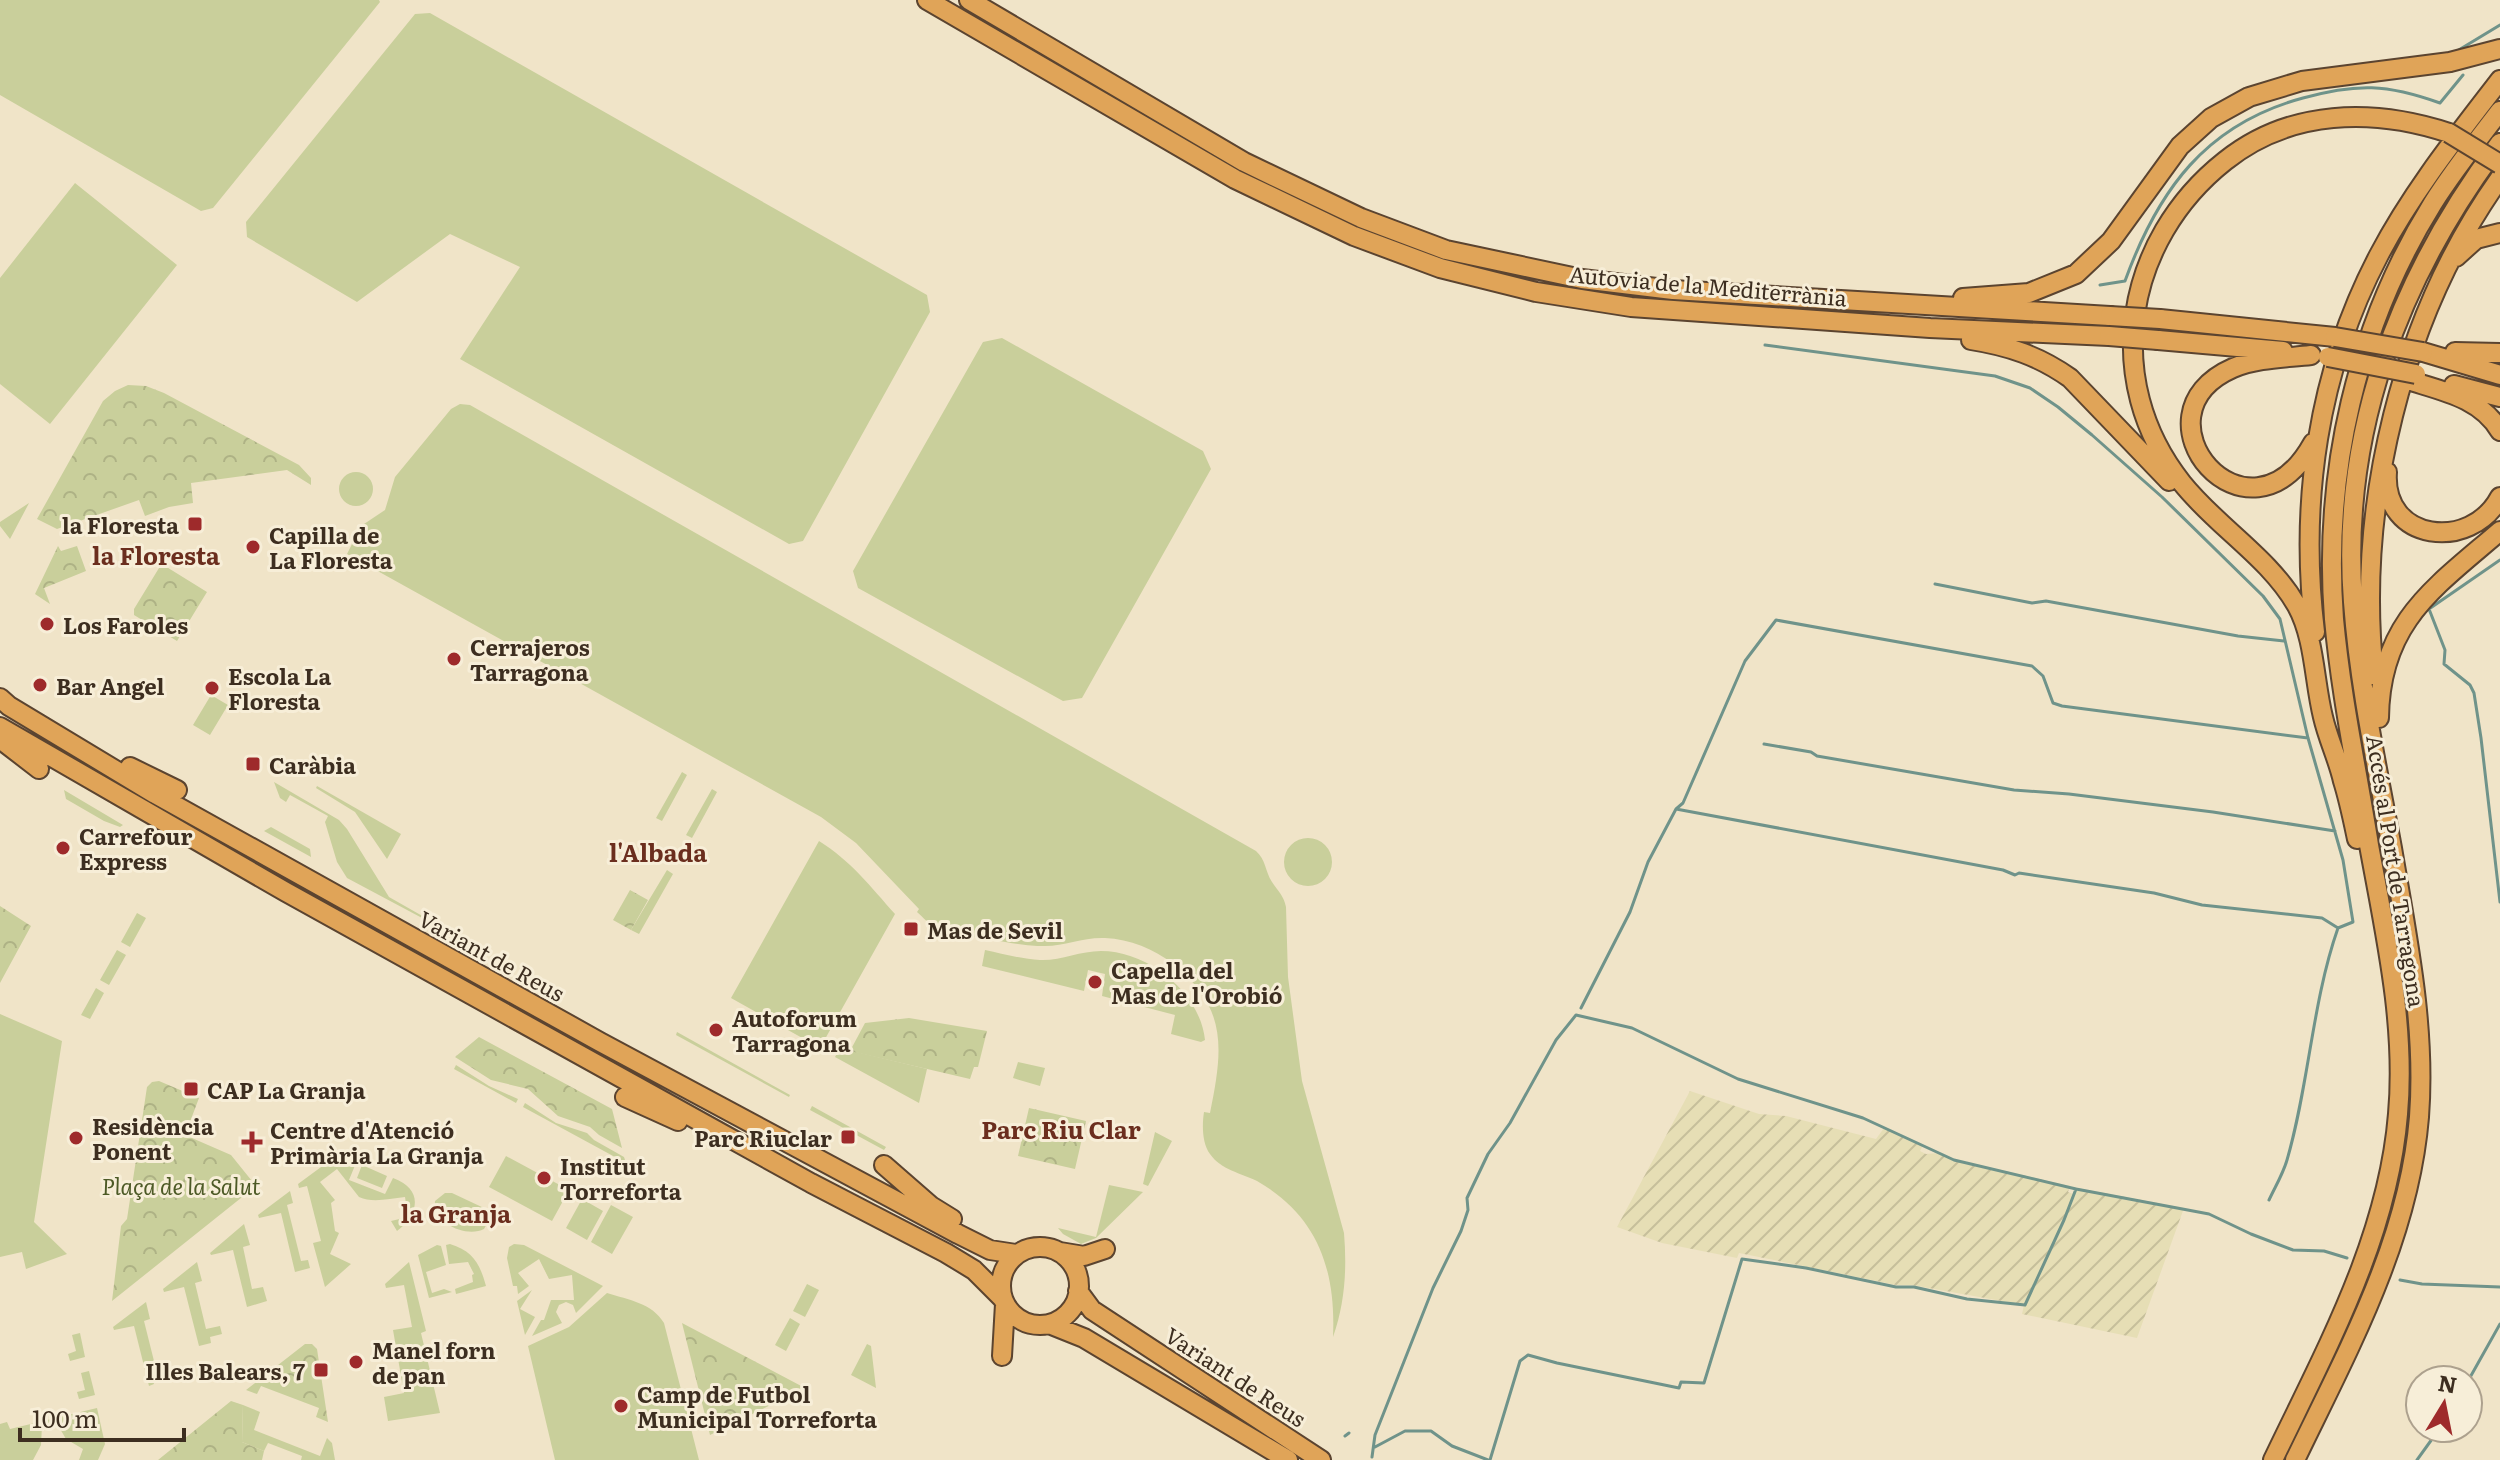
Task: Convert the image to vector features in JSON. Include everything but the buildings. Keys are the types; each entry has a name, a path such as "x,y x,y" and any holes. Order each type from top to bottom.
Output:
{"highway":[{"name":"Autovia de la Mediterrània","path":"927,0 1235,179 1354,236 1440,268 1536,292 1631,307 2158,340 2319,356 2383,375 2415,378"},
{"name":"Autovia de la Mediterrània","path":"969,0 1244,162 1361,218 1446,250 1533,270 1625,285 1914,306 2160,319 2335,337 2418,349 2500,375"},
{"path":"1914,306 1946,298 2029,293 2076,274 2111,241 2180,146 2211,118 2249,97 2302,81 2450,62 2500,49"},
{"path":"2319,356 2248,363 2210,383 2191,417 2192,437 2203,463 2219,479 2241,486 2258,486 2277,481 2300,464 2313,442 2349,322 2380,253 2417,193 2500,80"},
{"name":"Accés al Port de Tarragona","path":"2273,1460 2350,1297 2385,1193 2396,1137 2398,1028 2341,674 2332,566 2334,497 2348,408 2374,322 2395,276 2434,202 2500,111"},
{"path":"2343,779 2324,720 2303,619 2279,580 2184,486 2152,431 2134,372 2133,327 2142,280 2157,241 2181,203 2212,172 2241,150 2276,132 2321,119 2348,116 2400,120 2449,133 2500,164"},
{"name":"Accés al Port de Tarragona","path":"2295,1460 2374,1292 2397,1228 2411,1174 2419,1119 2419,1035 2413,973 2367,708 2353,598 2352,544 2364,435 2396,322 2425,258 2500,143"},
{"path":"2400,892 2391,792 2371,652 2371,553 2381,461 2409,362 2446,272 2467,226 2500,178"},
{"path":"2446,272 2468,244 2486,235 2500,233"},
{"path":"1930,328 1959,338 2017,349 2052,366 2085,391 2187,500 2251,551"},
{"path":"2418,349 2469,354 2500,353"},
{"path":"2415,378 2500,397"},
{"path":"2415,378 2477,406 2488,414 2500,431"},
{"path":"2395,412 2388,462 2388,491 2398,513 2407,522 2431,532 2463,530 2488,514 2500,497"},
{"path":"2320,421 2311,487 2309,565 2318,652 2343,779 2392,976"},
{"path":"2379,718 2385,663 2402,628 2432,591 2500,531"},
{"name":"Variant de Reus","path":"4,702 155,794 600,1042 958,1234 1008,1253"},
{"name":"Variant de Reus","path":"0,727 286,892 811,1183 946,1253 974,1270 1004,1301"},
{"path":"0,739 39,769"},
{"path":"77,746 88,745 177,790"},
{"path":"625,1097 811,1183"},
{"path":"884,1165 931,1206 1008,1253 1037,1247 1084,1256 1105,1249 1078,1284 1072,1309 1058,1321 1045,1324 1002,1356 1004,1301 1001,1285 1008,1253"},
{"path":"1060,1252 1073,1266 1078,1284"},
{"name":"Variant de Reus","path":"1078,1284 1092,1310 1125,1333 1181,1364 1321,1460"},
{"path":"1004,1301 1019,1319 1045,1324"},
{"name":"Variant de Reus","path":"1045,1324 1070,1330 1288,1460"}],"shaded area":[{"path":"1690,1091 1759,1114 1786,1116 1876,1139 1884,1128 1923,1145 1920,1151 1926,1154 1939,1153 2070,1186 2068,1192 2073,1194 2077,1188 2184,1208 2137,1338 2022,1314 2024,1305 1912,1285 1896,1285 1739,1253 1737,1258 1662,1243 1617,1227"}],"green space":[{"path":"0,0 380,2 213,208 201,211 0,95"},
{"path":"430,13 927,295 930,312 803,541 789,544 460,359 520,267 450,234 357,302 247,237 246,222 415,14"},
{"path":"75,183 177,265 50,424 0,384 0,278"},
{"path":"1002,338 1203,451 1211,469 1082,698 1063,701 858,588 853,571 983,342"},
{"path":"128,385 146,386 164,393 299,465 311,478 311,485 287,470 191,483 193,503 169,507 145,516 139,500 57,529 37,519 103,401"},
{"path":"460,404 470,405 1259,854 1286,907 1288,977 1302,1081 1344,1233 1344,1286 1333,1337 1331,1289 1319,1247 1309,1228 1278,1195 1257,1181 1220,1164 1207,1150 1203,1117 1204,1112 1210,1113 1214,1090 1219,1049 1217,1031 1204,997 1173,964 1124,940 1097,938 1035,946 933,926 856,843 821,817 347,554 361,526 385,510 395,477 451,409"},
{"path":"356,472 368,477 373,489 368,501 356,506 344,501 339,489 344,477"},
{"path":"29,503 10,539 0,522"},
{"path":"58,546 61,551 77,546 86,571 44,588 50,604 35,594"},
{"path":"165,566 207,592 177,641 134,615 134,609 159,568"},
{"path":"211,695 228,705 210,735 193,725"},
{"path":"682,772 687,775 662,821 656,818"},
{"path":"274,782 339,820 389,897 484,951 347,878 337,862 325,822 328,816 290,795 286,802 280,798"},
{"path":"317,786 401,834 387,859 355,812"},
{"path":"712,789 717,792 692,838 686,835"},
{"path":"64,790 123,825 120,827 104,821 66,799"},
{"path":"271,827 310,849 311,857 264,831"},
{"path":"1308,838 1325,845 1332,862 1325,879 1308,886 1291,879 1284,862 1291,845"},
{"path":"819,841 850,865 895,914 820,1048 731,998"},
{"path":"667,870 673,874 639,934 631,930"},
{"path":"630,890 648,900 631,930 613,920"},
{"path":"0,906 31,926 0,983"},
{"path":"137,913 146,918 130,947 121,942"},
{"path":"117,950 126,955 109,985 100,980"},
{"path":"985,950 1040,960 1101,951 1136,958 1169,978 1182,991 1201,1022 1205,1040 1201,1042 1171,1034 1175,1015 1102,996 1105,974 1088,970 1084,991 982,966"},
{"path":"96,988 104,993 90,1019 81,1015"},
{"path":"0,1014 62,1041 34,1222 67,1254 26,1269 22,1252 0,1257"},
{"path":"909,1018 987,1031 978,1067 974,1067 970,1079 850,1051 865,1023"},
{"path":"677,1032 790,1095 789,1097 676,1035"},
{"path":"479,1037 612,1109 622,1148 590,1127 558,1116 528,1089 491,1080 455,1057"},
{"path":"840,1048 927,1069 919,1103 835,1057"},
{"path":"1018,1062 1045,1068 1040,1086 1013,1078"},
{"path":"456,1065 489,1086 518,1099 516,1103 454,1069"},
{"name":"Plaça de la Salut","path":"159,1081 199,1098 185,1135 231,1155 256,1186 112,1301 121,1226 127,1219 147,1087"},
{"path":"525,1103 556,1123 587,1133 624,1157 626,1163 523,1107"},
{"path":"812,1106 886,1147 884,1150 810,1110"},
{"path":"1029,1108 1086,1121 1075,1169 1018,1156"},
{"path":"1155,1132 1172,1141 1148,1186 1143,1184"},
{"path":"336,1156 356,1163 349,1180 385,1194 393,1178 410,1188 415,1202 410,1217 397,1231 391,1221 408,1217 405,1197 375,1200 359,1197 337,1169 320,1182 335,1200 331,1203 335,1231 339,1233 330,1254 351,1264 325,1287 313,1243 321,1241 307,1186 299,1188 298,1184"},
{"path":"506,1156 569,1190 552,1221 489,1187"},
{"path":"362,1165 387,1176 382,1188 357,1178"},
{"path":"1109,1185 1143,1192 1096,1238 1081,1244 1063,1234 1058,1228 1096,1237"},
{"path":"290,1191 293,1203 287,1205 301,1261 308,1260 310,1268 295,1272 281,1213 259,1218 258,1215"},
{"path":"445,1193 452,1193 486,1209 488,1222 484,1229 468,1232 445,1222 439,1216 435,1201"},
{"path":"582,1199 603,1211 587,1240 566,1228"},
{"path":"611,1205 633,1217 612,1254 591,1242"},
{"path":"244,1224 250,1245 243,1247 252,1289 263,1287 267,1301 247,1307 233,1250 210,1253"},
{"path":"450,1244 474,1259 486,1286 456,1294 455,1289 473,1282 474,1274 468,1262 449,1264 446,1245"},
{"path":"524,1245 603,1286 576,1313 573,1305 566,1302 559,1305 556,1312 562,1323 532,1336 544,1320 551,1300 574,1300 572,1275 549,1279 539,1259 518,1273 529,1286 518,1294 517,1286 513,1286 507,1258 509,1247"},
{"path":"441,1246 446,1265 426,1272 432,1293 444,1289 452,1292 429,1298 418,1255"},
{"path":"197,1262 202,1281 195,1283 206,1329 220,1326 222,1334 210,1337 211,1343 199,1346 184,1287 164,1292 163,1289"},
{"path":"409,1262 426,1331 421,1333 440,1413 388,1421 384,1397 404,1393 393,1330 412,1327 404,1285 386,1288 385,1284"},
{"path":"807,1284 819,1290 805,1317 793,1311"},
{"path":"532,1290 520,1309 535,1317 525,1335 517,1301"},
{"name":"Camp de Futbol Municipal Torreforta","path":"607,1293 646,1307 664,1323 699,1460 555,1460 528,1346 569,1327"},
{"path":"146,1302 150,1319 144,1321 155,1365 162,1364 166,1377 153,1380 154,1384 149,1386 134,1326 114,1330 113,1327"},
{"path":"790,1318 800,1324 786,1351 775,1345"},
{"path":"682,1323 805,1388 710,1435"},
{"path":"80,1333 85,1357 70,1361 68,1354 76,1351 72,1335"},
{"path":"305,1344 312,1344 317,1349 328,1422 316,1417 319,1408 261,1386 257,1394 246,1390"},
{"path":"867,1344 871,1346 876,1388 851,1375"},
{"path":"89,1371 95,1395 79,1399 77,1392 85,1390 81,1373"},
{"path":"231,1401 243,1405 242,1442 264,1451 262,1460 158,1460"},
{"path":"243,1405 260,1412 254,1430 320,1456 327,1438 332,1443 335,1460 301,1460 302,1456 268,1443 264,1451 242,1442"},
{"path":"97,1408 105,1444 98,1460 79,1460 83,1449 66,1439 56,1422 42,1425 41,1445 33,1460 0,1460 0,1424 7,1422 10,1429"}],"waterway":[{"path":"2457,51 2500,25"},
{"path":"2100,285 2125,281 2138,248 2170,190 2213,143 2239,125 2303,98 2356,88 2388,89 2440,103 2463,75"},
{"path":"1765,345 1995,376 2030,388 2092,435 2162,497 2263,596 2280,619 2308,738 2343,860 2353,922 2338,928 2329,956 2294,1132 2285,1165 2269,1200"},
{"path":"2500,560 2429,609 2445,650 2444,664 2470,685 2474,693 2500,902"},
{"path":"1935,584 2032,603 2046,601 2238,636 2284,641"},
{"path":"1581,1008 1630,912 1648,862 1676,809 1683,803 1745,661 1776,620 2032,666 2043,676 2053,703 2062,706 2308,738"},
{"path":"1764,744 2014,790 2213,812 2335,831"},
{"path":"1676,809 2003,870 2015,875 2019,873 2154,893 2202,905 2322,918 2338,928"},
{"path":"1372,1457 1375,1435 1433,1288 1461,1231 1468,1210 1467,1198 1488,1154 1510,1123 1556,1040 1576,1015 1632,1028 1738,1079 1863,1118 1954,1160 2076,1189 2209,1214 2293,1250 2324,1251 2347,1258"},
{"path":"1490,1460 1520,1361 1528,1355 1679,1388 1681,1382 1704,1383 1742,1259 1806,1268 1896,1287 1914,1287 1967,1299 2025,1305 2076,1189"},
{"path":"2400,1280 2422,1284 2500,1287"},
{"path":"2478,1364 2500,1324"},
{"path":"1375,1447 1405,1431 1431,1431 1452,1446 1488,1460"},
{"path":"1345,1436 1349,1433"},
{"path":"2417,1460 2428,1444"}],"place":[{"name":"la Floresta","path":"195,524"},
{"name":"Capilla de La Floresta","path":"253,547"},
{"name":"Los Faroles","path":"47,624"},
{"name":"Cerrajeros Tarragona","path":"454,659"},
{"name":"Bar Angel","path":"40,685"},
{"name":"Escola La Floresta","path":"212,688"},
{"name":"Caràbia","path":"253,764"},
{"name":"Carrefour Express","path":"63,848"},
{"name":"Mas de Sevil","path":"911,929"},
{"name":"Capella del Mas de l'Orobió","path":"1095,982"},
{"name":"Autoforum Tarragona","path":"716,1030"},
{"name":"CAP La Granja","path":"191,1089"},
{"name":"Parc Riuclar","path":"848,1137"},
{"name":"Residència Ponent","path":"76,1138"},
{"name":"Centre d'Atenció Primària La Granja","path":"252,1142"},
{"name":"Institut Torreforta","path":"544,1178"},
{"name":"Manel forn de pan","path":"356,1362"},
{"name":"Illes Balears, 7","path":"321,1370"},
{"name":"Camp de Futbol Municipal Torreforta","path":"621,1406"}],"district":[{"name":"la Floresta","path":"156,554"},
{"name":"l'Albada","path":"658,851"},
{"name":"Parc Riu Clar","path":"1061,1128"},
{"name":"la Granja","path":"456,1212"}]}
